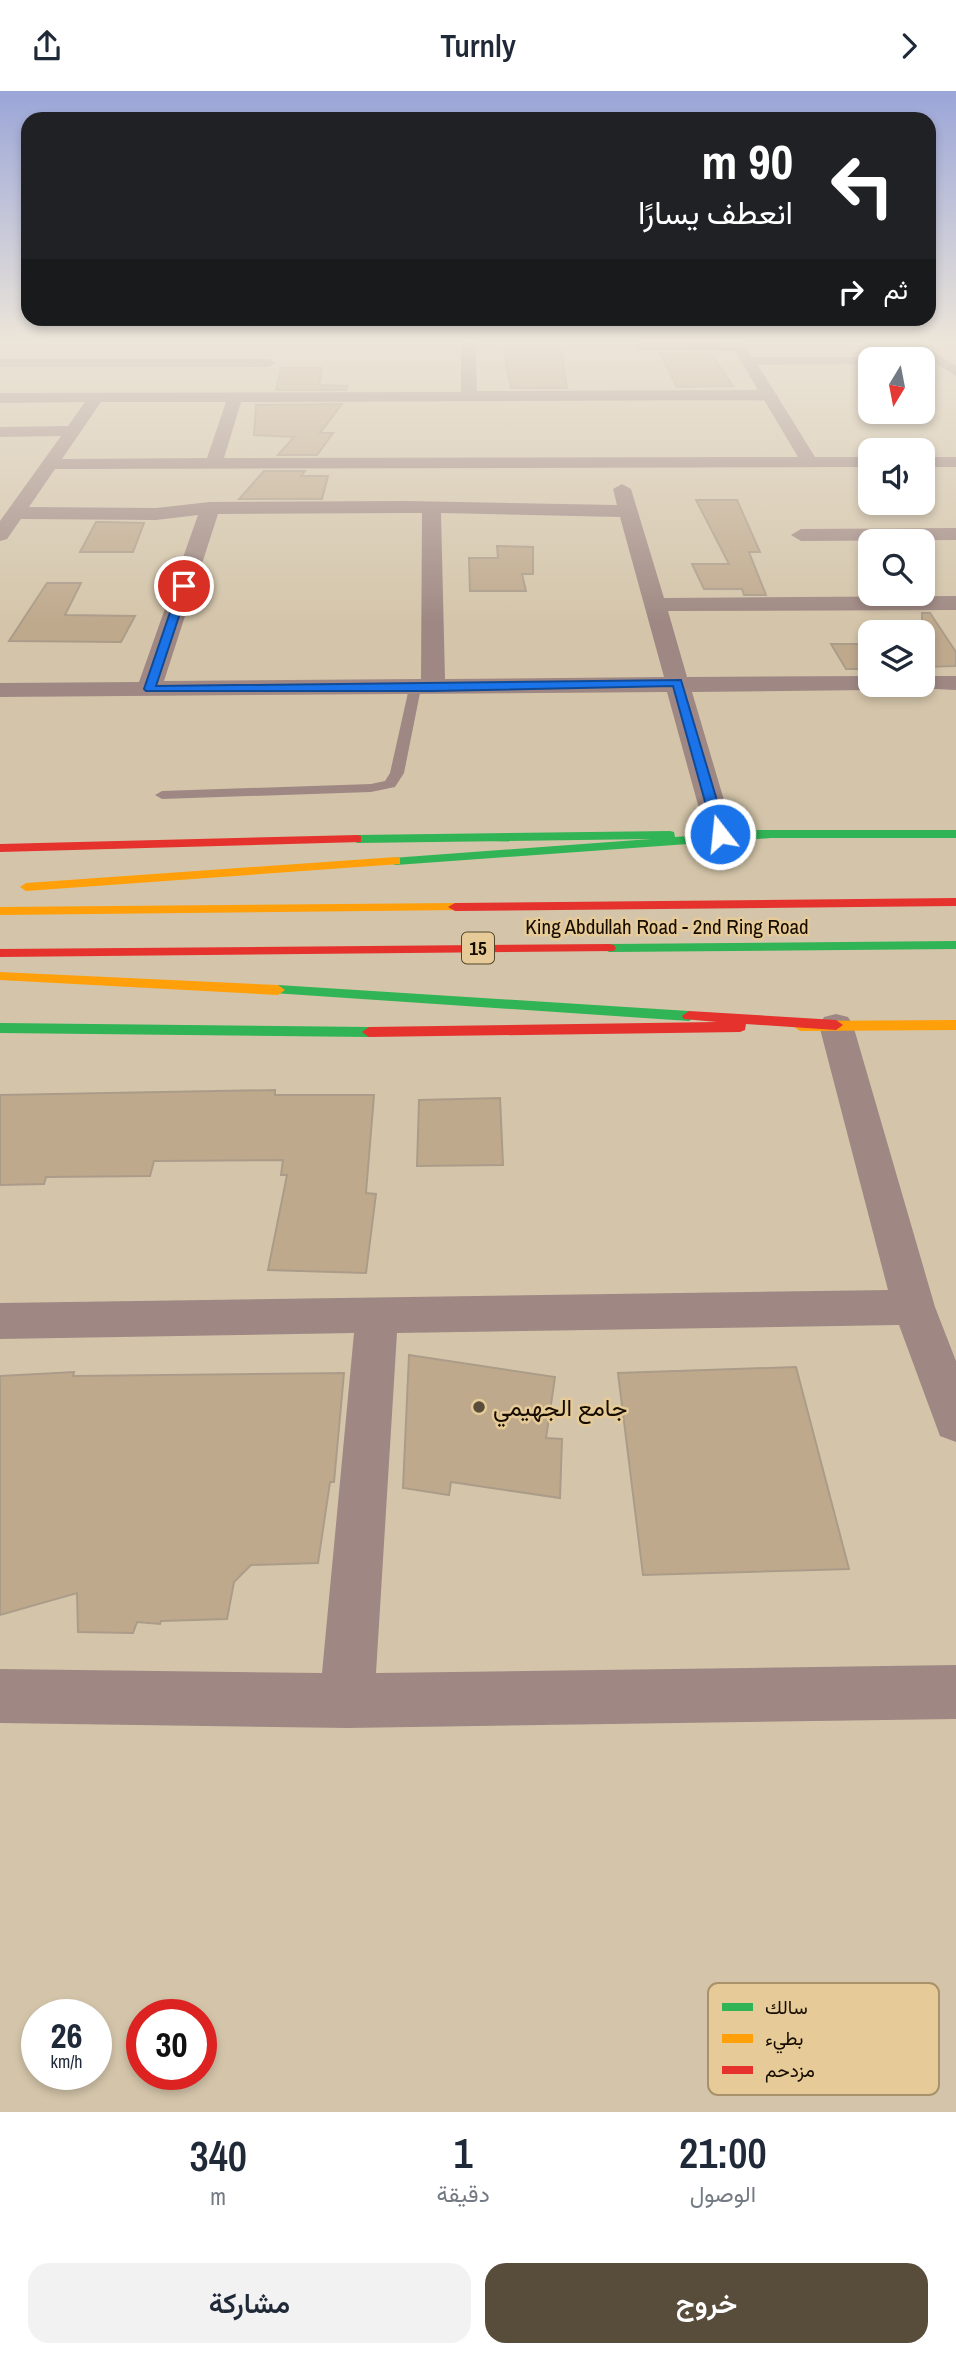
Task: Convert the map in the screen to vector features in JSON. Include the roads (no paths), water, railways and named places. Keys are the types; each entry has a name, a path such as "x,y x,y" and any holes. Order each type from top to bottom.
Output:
{"main road":[{"path":"0,848 160,842 720,834 956,834"},
{"path":"13,888 771,834"},
{"name":"King Abdullah Road - 2nd Ring Road","path":"0,911 956,902"},
{"name":"King Abdullah Road - 2nd Ring Road","path":"0,953 956,945"},
{"path":"0,977 330,993 836,1025"},
{"path":"0,1028 371,1032 956,1025"}],"street":[{"path":"0,535 71,434"},
{"path":"214,464 223,434"},
{"path":"793,434 810,463"},
{"path":"49,464 858,462"},
{"path":"935,462 956,462"},
{"path":"615,463 720,834"},
{"path":"15,513 156,514 210,508 629,511"},
{"path":"149,689 210,508"},
{"path":"424,688 432,508"},
{"path":"801,535 956,534"},
{"path":"655,605 956,603"},
{"path":"0,690 858,683"},
{"path":"935,683 956,683"},
{"path":"836,1025 914,1307 956,1422"},
{"path":"0,1321 914,1307"},
{"path":"347,1701 377,1315"},
{"path":"0,1696 347,1701 956,1692"}],"lane":[{"path":"162,795 371,788 390,784 397,773 424,688"}],"place":[{"name":"جامع الجهيمي","path":"479,1407"}]}
